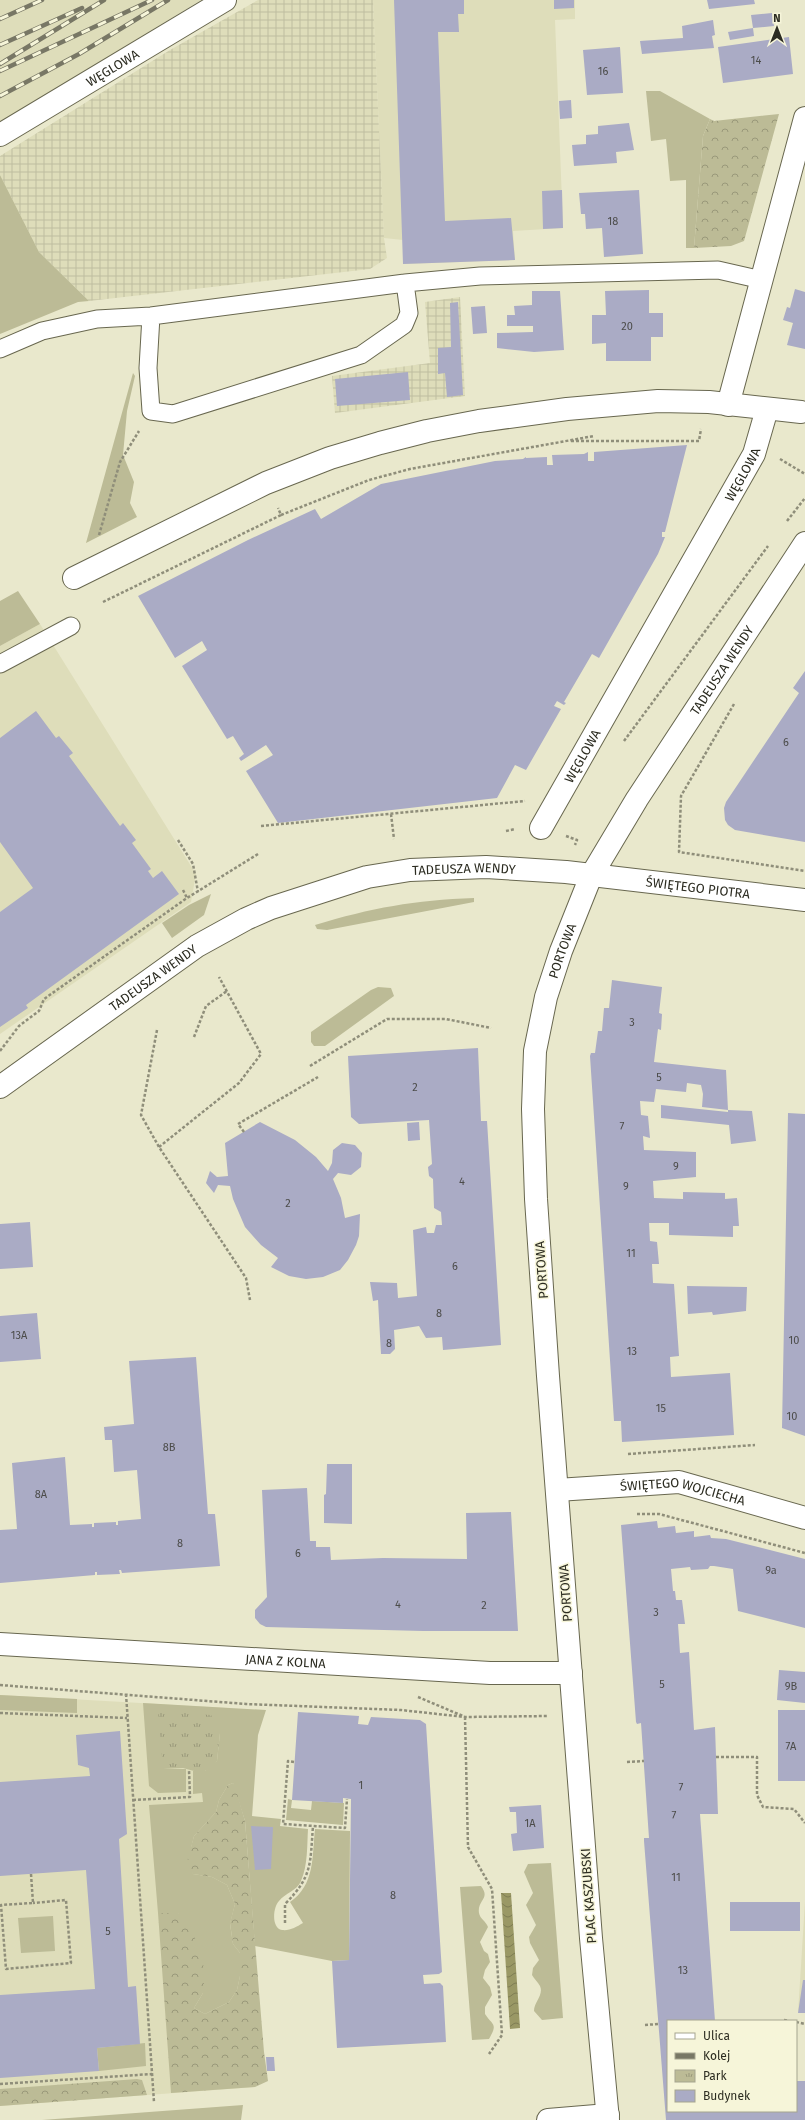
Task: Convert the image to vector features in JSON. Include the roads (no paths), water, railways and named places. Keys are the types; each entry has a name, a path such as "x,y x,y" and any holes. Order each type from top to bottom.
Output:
{"street":[{"name":"WĘGLOWA","path":"0,135 225,0"},
{"path":"728,405 805,118"},
{"path":"81,574 266,483 330,458 380,442 479,421 619,403 658,401 708,402 803,412"},
{"name":"WĘGLOWA","path":"541,828 754,454 766,409"},
{"name":"TADEUSZA WENDY","path":"0,1087 197,946 246,919 271,908 367,878 410,870 486,867 566,872 591,876 637,799 805,543"},
{"name":"ŚWIĘTEGO PIOTRA","path":"591,876 805,900"},
{"name":"PORTOWA","path":"571,1673 536,1199 533,1109 536,1051 546,997 561,952 591,876"},
{"name":"ŚWIĘTEGO WOJCIECHA","path":"558,1490 679,1482 805,1518"},
{"name":"JANA Z KOLNA","path":"0,1644 490,1673 571,1673"},
{"name":"PLAC KASZUBSKI","path":"571,1673 591,1938 608,2118"},
{"path":"548,2120 608,2118"}],"lane":[{"path":"0,349 42,331 97,319 151,316 480,276 718,270 762,280"},
{"path":"151,316 148,368 151,411 173,414 361,355 404,325 409,313 406,284"},
{"path":"0,664 71,626"}],"water":[{"path":"501,1893 511,1893 520,2028 510,2029"}],"railway":[{"path":"0,19 42,0"},
{"path":"0,64 104,0"},
{"path":"0,71 152,0"},
{"path":"0,96 79,54 168,0"},
{"path":"0,45 82,8"}]}
